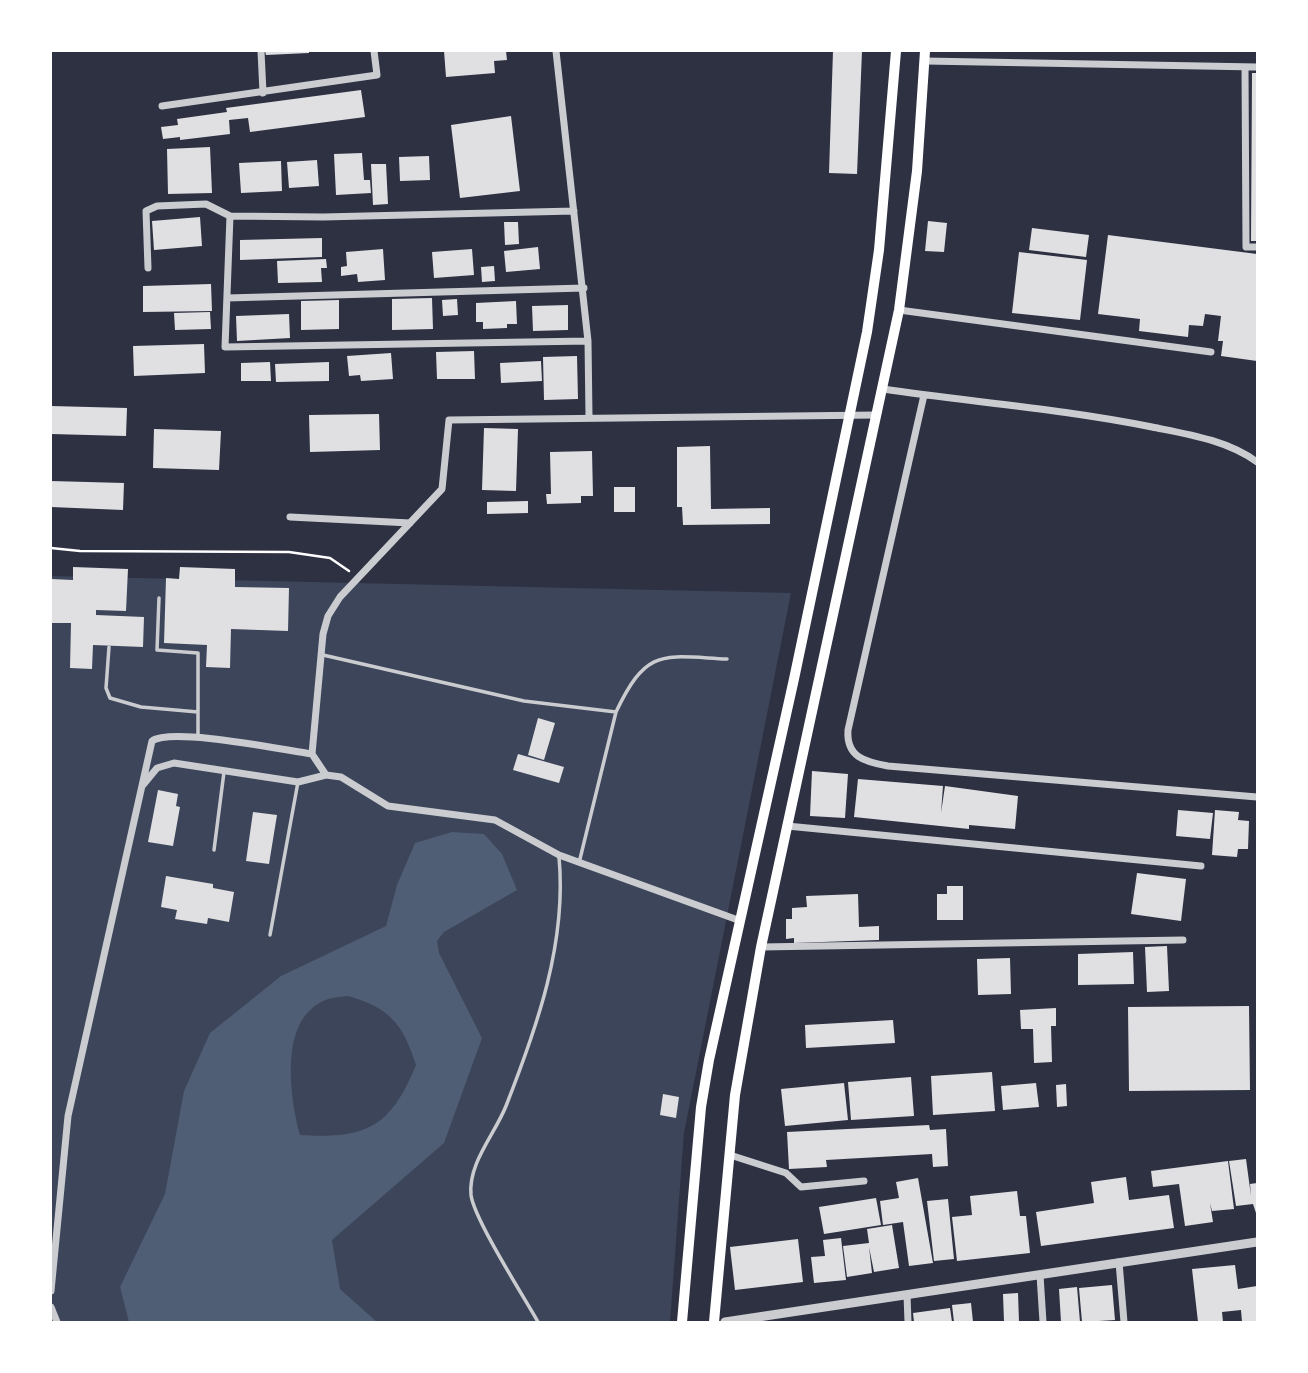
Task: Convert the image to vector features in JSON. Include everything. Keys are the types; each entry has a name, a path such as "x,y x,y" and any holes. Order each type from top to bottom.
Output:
{"main road":[{"path":"682,1322 701,1107 738,920 851,416 878,250 895,51"},
{"path":"714,1322 741,1058 761,947 899,310 917,172 925,56"}],"street":[{"path":"261,51 263,93"},
{"path":"162,106 377,75 374,51"},
{"path":"556,51 584,288 589,416"},
{"path":"925,56 1257,67"},
{"path":"1245,67 1247,247 1257,247"},
{"path":"148,268 145,214 149,209 206,204 230,216 323,218 574,211"},
{"path":"230,216 225,347 588,341"},
{"path":"227,298 584,288"},
{"path":"899,310 1211,352"},
{"path":"883,389 1075,414 1182,433 1225,446 1257,462"},
{"path":"924,395 848,730 849,748 862,761 888,766 1257,797"},
{"path":"326,775 312,754 321,654 328,616 357,578 442,489 449,419 876,415"},
{"path":"290,517 410,523"},
{"path":"51,1291 68,1116 148,751 154,738 170,735 198,737 312,754"},
{"path":"142,786 157,768 165,764 298,782 326,775 341,777 388,806 495,820 559,855 738,920"},
{"path":"787,826 1201,866"},
{"path":"761,947 1183,940"},
{"path":"730,1155 786,1173 795,1184 803,1187 864,1181"},
{"path":"725,1322 1257,1242"},
{"path":"1119,1262 1124,1322"},
{"path":"1040,1275 1043,1322"},
{"path":"907,1295 908,1322"},
{"path":"51,1307 57,1322"}],"lane":[{"path":"159,598 157,650 198,653 198,737"},
{"path":"109,647 106,688 110,698 141,707 198,712"},
{"path":"321,654 524,701 616,712"},
{"path":"579,863 616,712 632,679 654,661 673,657 727,659"},
{"path":"214,850 224,770"},
{"path":"270,934 298,782"},
{"path":"538,1322 475,1208 471,1185 478,1160 499,1124 523,1062 542,1000 559,930 559,855"}],"path":[{"path":"51,548 80,551 306,553 330,558 357,578"}],"shaded area":[{"path":"51,576 791,593 684,1133 670,1322 51,1322"},
{"path":"452,832 484,834 502,854 517,890 444,932 437,941 439,953 482,1038 444,1143 332,1240 340,1289 377,1322 129,1322 120,1287 165,1194 184,1091 210,1033 281,976 386,926 397,885 415,843","holes":["348,996 385,1012 400,1028 416,1065 396,1103 373,1125 342,1135 300,1135 291,1080 291,1060 300,1023 311,1009 328,999"]}],"building":[{"path":"265,51 309,51 309,53 266,55"},
{"path":"444,51 506,51 507,60 494,61 495,73 446,77"},
{"path":"833,51 862,51 857,174 829,173"},
{"path":"1252,73 1257,73 1257,241 1251,241"},
{"path":"361,90 365,117 250,132 248,118 229,120 230,134 180,140 180,137 163,139 161,127 178,125 177,119 227,112 226,108"},
{"path":"511,116 520,191 460,198 451,125"},
{"path":"210,147 212,193 168,194 167,149"},
{"path":"362,153 364,180 370,180 371,193 336,195 334,154"},
{"path":"429,156 430,180 400,181 399,157"},
{"path":"317,160 319,186 289,188 287,162"},
{"path":"281,161 282,191 241,193 239,163"},
{"path":"371,164 386,164 388,204 373,205"},
{"path":"200,217 202,246 154,250 152,221"},
{"path":"928,221 947,223 944,252 925,251"},
{"path":"504,222 518,222 519,244 505,245"},
{"path":"1032,228 1089,235 1086,257 1029,250"},
{"path":"1108,235 1257,254 1257,361 1221,356 1223,341 1218,341 1221,316 1205,314 1203,326 1189,325 1188,337 1139,331 1140,319 1098,314"},
{"path":"322,238 322,257 240,260 240,240"},
{"path":"538,247 540,269 506,272 504,251"},
{"path":"383,249 385,280 358,282 357,274 341,276 341,267 347,266 346,252"},
{"path":"472,249 474,275 434,278 432,252"},
{"path":"1019,252 1087,260 1080,320 1012,313"},
{"path":"326,259 327,268 321,268 322,282 278,283 277,261"},
{"path":"494,266 495,281 482,282 481,267"},
{"path":"211,284 212,311 143,312 143,286"},
{"path":"432,298 433,329 392,330 392,299"},
{"path":"457,299 458,315 443,316 442,300"},
{"path":"339,300 339,329 301,330 301,301"},
{"path":"516,301 517,324 507,324 507,328 483,329 483,322 476,322 476,303"},
{"path":"568,305 568,330 533,331 532,306"},
{"path":"210,312 211,329 175,330 174,313"},
{"path":"289,314 290,338 237,341 236,316"},
{"path":"204,344 205,373 134,376 133,346"},
{"path":"474,351 475,379 437,379 436,352"},
{"path":"391,353 393,379 361,381 360,375 349,376 347,356"},
{"path":"577,356 578,399 544,400 543,357"},
{"path":"541,361 542,381 501,383 500,363"},
{"path":"270,362 271,381 241,381 241,363"},
{"path":"329,362 329,381 276,382 275,364"},
{"path":"51,406 127,408 126,436 51,434"},
{"path":"379,414 380,450 310,452 309,415"},
{"path":"484,428 518,429 516,491 482,490"},
{"path":"154,429 221,431 219,470 153,468"},
{"path":"710,446 711,509 770,508 770,524 683,525 682,507 677,507 677,447"},
{"path":"592,451 593,496 581,496 581,503 547,504 546,494 551,494 550,452"},
{"path":"51,481 124,483 123,510 51,507"},
{"path":"614,487 635,487 635,512 614,512"},
{"path":"528,501 528,513 487,514 487,502"},
{"path":"73,567 128,569 126,611 96,610 96,615 144,617 143,647 93,645 92,669 70,668 71,623 51,623 51,579 73,580"},
{"path":"180,567 235,569 235,587 289,588 288,631 231,629 230,668 206,667 207,645 164,643 166,578 179,579"},
{"path":"538,718 555,723 544,760 528,755"},
{"path":"518,754 564,767 559,783 513,770"},
{"path":"812,771 848,774 845,818 810,816"},
{"path":"858,779 943,786 941,813 945,786 1018,796 1015,829 969,825 969,829 854,817"},
{"path":"158,790 178,794 176,806 180,807 173,846 148,842"},
{"path":"1178,810 1213,813 1210,839 1176,836"},
{"path":"1215,810 1239,812 1238,820 1249,821 1248,849 1238,849 1237,857 1212,855"},
{"path":"253,812 277,815 269,864 246,861"},
{"path":"1137,873 1186,879 1181,921 1131,914"},
{"path":"166,876 213,884 213,888 234,892 229,922 208,918 207,924 175,919 177,910 161,907"},
{"path":"947,886 963,886 963,920 937,920 937,894 947,894"},
{"path":"858,894 859,927 879,926 879,940 794,943 794,938 786,939 786,919 792,919 792,908 807,907 806,896"},
{"path":"1167,946 1169,991 1147,992 1145,947"},
{"path":"1133,952 1134,984 1078,985 1078,954"},
{"path":"1010,958 1011,994 978,995 977,959"},
{"path":"1249,1006 1250,1090 1129,1091 1128,1007"},
{"path":"1056,1008 1056,1026 1051,1026 1052,1062 1034,1063 1033,1029 1021,1029 1020,1010"},
{"path":"893,1020 895,1043 806,1048 805,1025"},
{"path":"992,1072 995,1111 933,1115 931,1076"},
{"path":"911,1077 914,1116 851,1120 848,1082"},
{"path":"844,1083 848,1120 785,1126 781,1089"},
{"path":"1036,1083 1039,1107 1003,1110 1001,1086"},
{"path":"1066,1084 1067,1106 1057,1107 1056,1085"},
{"path":"663,1094 679,1097 676,1118 660,1115"},
{"path":"929,1125 930,1130 946,1129 948,1166 933,1167 932,1154 826,1160 827,1167 789,1169 787,1132"},
{"path":"1246,1159 1251,1196 1250,1184 1257,1183 1257,1216 1253,1204 1236,1206 1229,1161"},
{"path":"1228,1161 1234,1209 1212,1211 1210,1203 1213,1222 1185,1226 1179,1184 1153,1187 1151,1171"},
{"path":"1126,1177 1129,1200 1169,1195 1174,1228 1041,1246 1036,1212 1094,1203 1091,1182"},
{"path":"918,1178 933,1263 909,1266 903,1222 883,1225 880,1201 899,1198 896,1182"},
{"path":"1017,1191 1020,1216 1026,1216 1030,1253 957,1261 952,1217 972,1215 970,1196"},
{"path":"876,1198 881,1225 824,1234 819,1207"},
{"path":"948,1199 954,1259 934,1261 927,1201"},
{"path":"892,1225 899,1268 874,1272 869,1247 872,1273 847,1277 843,1246 869,1243 867,1229"},
{"path":"841,1238 846,1280 814,1283 811,1257 825,1256 823,1240"},
{"path":"798,1239 803,1282 735,1290 730,1247"},
{"path":"1235,1265 1238,1289 1257,1286 1257,1322 1242,1322 1241,1310 1222,1312 1223,1322 1198,1322 1192,1269"},
{"path":"1112,1285 1115,1320 1082,1322 1079,1288"},
{"path":"1077,1287 1080,1322 1061,1322 1059,1289"},
{"path":"1018,1293 1019,1322 1004,1322 1003,1294"},
{"path":"971,1303 973,1322 954,1322 952,1305"},
{"path":"950,1308 952,1322 914,1322 913,1313"}]}
